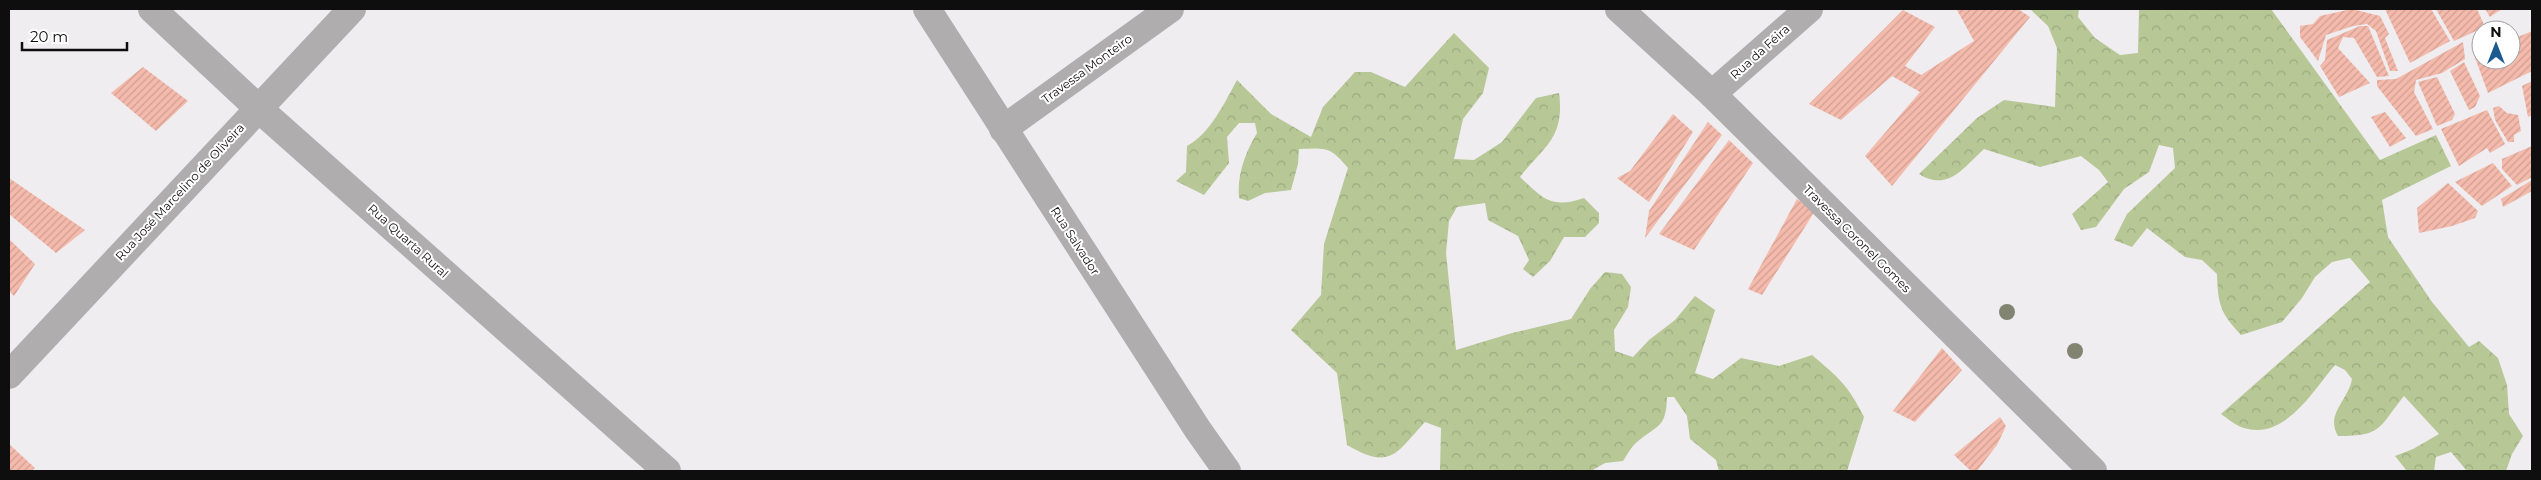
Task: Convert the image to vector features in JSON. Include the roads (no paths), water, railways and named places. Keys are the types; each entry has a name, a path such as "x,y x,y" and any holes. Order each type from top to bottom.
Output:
{"street":[{"name":"Rua Quarta Rural","path":"152,9 258,108 667,471"},
{"name":"Rua José Marcelino de Oliveira","path":"9,375 352,9"},
{"name":"Rua Salvador","path":"927,9 1003,130 1198,430 1228,471"},
{"name":"Travessa Monteiro","path":"1003,130 1170,9"},
{"name":"Travessa Coronel Gomes","path":"1619,9 1712,94 2093,471"},
{"name":"Rua da Féira","path":"1712,94 1809,9"}]}
